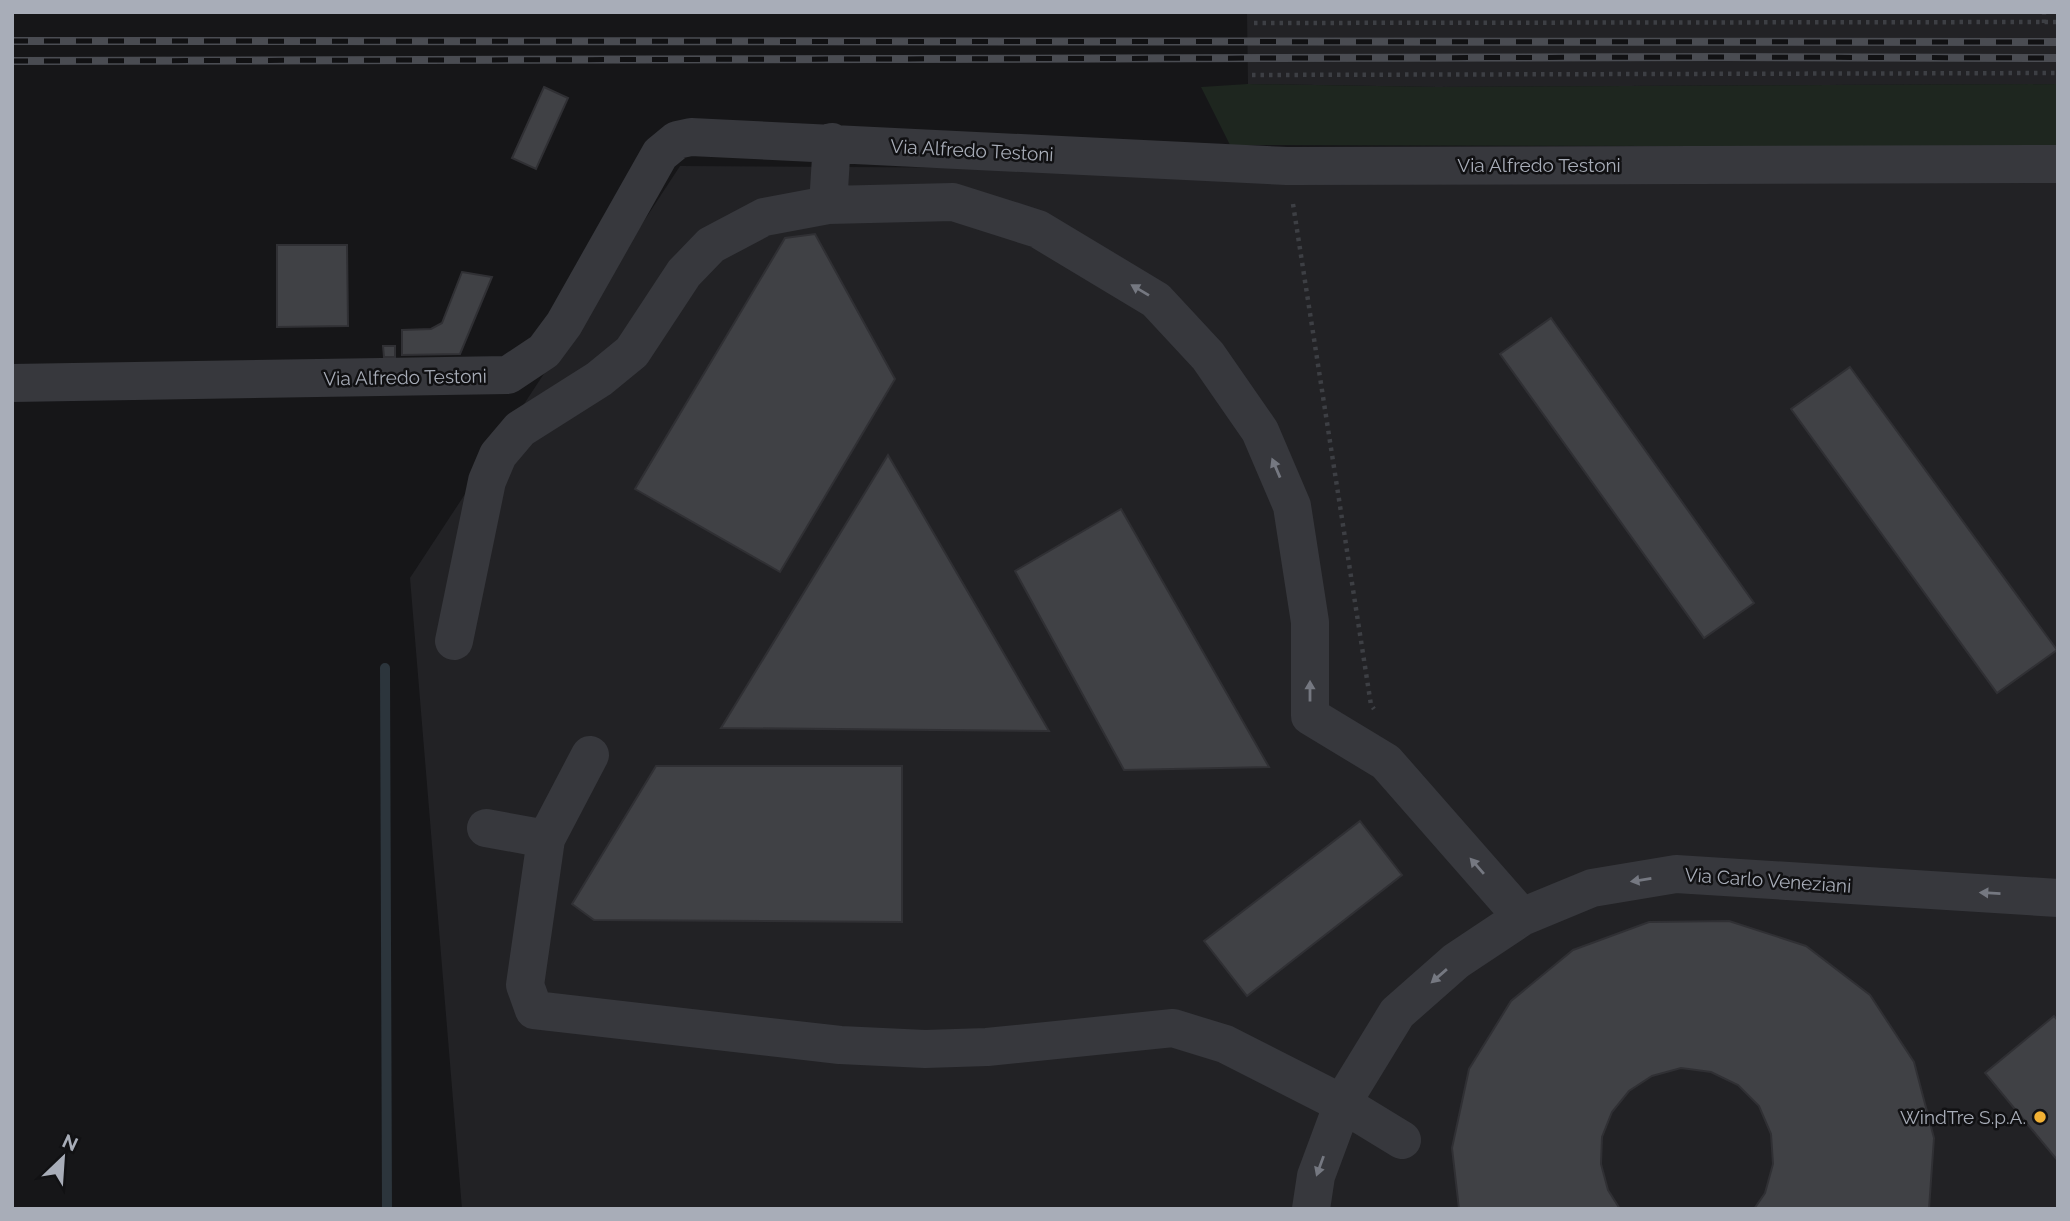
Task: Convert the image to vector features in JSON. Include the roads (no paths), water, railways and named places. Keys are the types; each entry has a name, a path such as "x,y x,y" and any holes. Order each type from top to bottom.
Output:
{"street":[{"name":"Via Alfredo Testoni","path":"12,383 508,375 544,351 564,324 654,163 668,146 677,140 704,136 1287,166 2058,164"},
{"path":"828,205 832,142"},
{"path":"454,641 487,481 498,455 520,429 599,379 632,352 684,273 711,245 764,217 828,205 953,202 1038,229 1156,300 1209,356 1260,431 1292,506 1310,622 1310,716 1386,762 1522,917"},
{"path":"590,755 546,838 525,985 534,1010 840,1045 925,1049 987,1047 1173,1028 1225,1044 1343,1104 1402,1140"},
{"path":"486,828 546,838"},
{"name":"Via Carlo Veneziani","path":"1311,1209 1316,1176 1343,1104 1397,1013 1456,961 1522,917 1592,888 1676,874 2058,898"}],"waterway":[{"path":"385,668 387,1209"}],"railway":[{"path":"12,41 2058,42"},
{"path":"12,61 2058,58"}],"place":[{"name":"WindTre S.p.A.","path":"2040,1117"}]}
